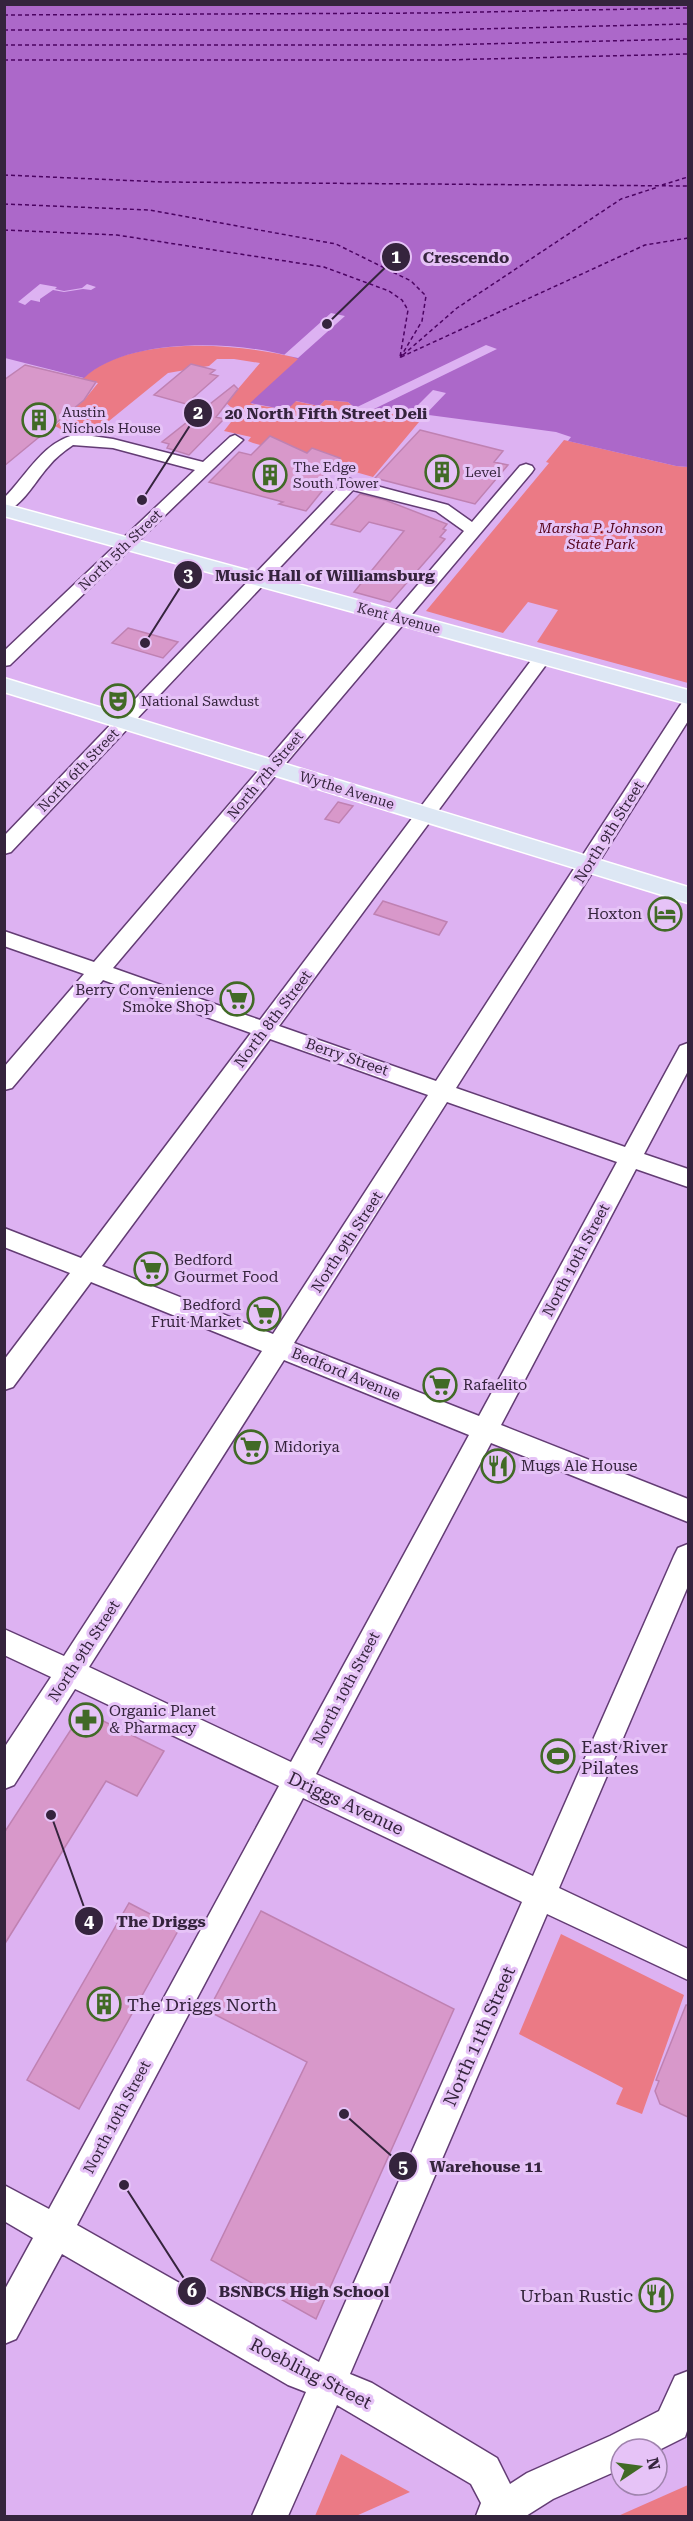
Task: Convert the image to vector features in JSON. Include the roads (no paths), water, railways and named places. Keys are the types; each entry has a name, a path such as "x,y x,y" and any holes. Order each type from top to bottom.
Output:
{"main road":[{"name":"Kent Avenue","path":"4,508 688,697"},
{"name":"Wythe Avenue","path":"4,686 688,895"}],"street":[{"path":"4,508 39,466 67,442 75,439 97,440 207,468"},
{"name":"North 5th Street","path":"4,661 236,440"},
{"name":"North 7th Street","path":"4,1082 526,469"},
{"name":"North 6th Street","path":"4,848 350,484 442,508 462,524 475,530"},
{"name":"North 8th Street","path":"4,1380 542,658"},
{"name":"North 9th Street","path":"4,1775 688,708"},
{"name":"Berry Street","path":"4,938 688,1178"},
{"name":"North 10th Street","path":"4,2327 688,1051"},
{"name":"Bedford Avenue","path":"4,1237 688,1511"},
{"name":"North 11th Street","path":"270,2517 688,1556"},
{"name":"Driggs Avenue","path":"4,1641 688,1965"},
{"name":"Roebling Street","path":"4,2202 301,2372 359,2396 484,2471 502,2514"},
{"path":"646,2437 672,2424 688,2389"},
{"path":"502,2514 540,2486 609,2455"}],"place":[{"name":"Crescendo","path":"327,324"},
{"name":"Austin Nichols House","path":"39,420"},
{"name":"Level","path":"442,472"},
{"name":"The Edge South Tower","path":"270,475"},
{"name":"20 North Fifth Street Deli","path":"142,500"},
{"name":"Music Hall of Williamsburg","path":"145,643"},
{"name":"National Sawdust","path":"118,701"},
{"name":"Hoxton","path":"665,914"},
{"name":"Berry Convenience Smoke Shop","path":"237,999"},
{"name":"Bedford Gourmet Food","path":"151,1269"},
{"name":"Bedford Fruit Market","path":"264,1314"},
{"name":"Rafaelito","path":"440,1385"},
{"name":"Midoriya","path":"251,1447"},
{"name":"Mugs Ale House","path":"498,1466"},
{"name":"Organic Planet & Pharmacy","path":"86,1720"},
{"name":"East River Pilates","path":"558,1756"},
{"name":"The Driggs","path":"51,1815"},
{"name":"The Driggs North","path":"104,2004"},
{"name":"Warehouse 11","path":"344,2114"},
{"name":"BSNBCS High School","path":"124,2185"},
{"name":"Urban Rustic","path":"656,2295"}],"park label":[{"name":"Marsha P. Johnson State Park","path":"601,536"}]}
